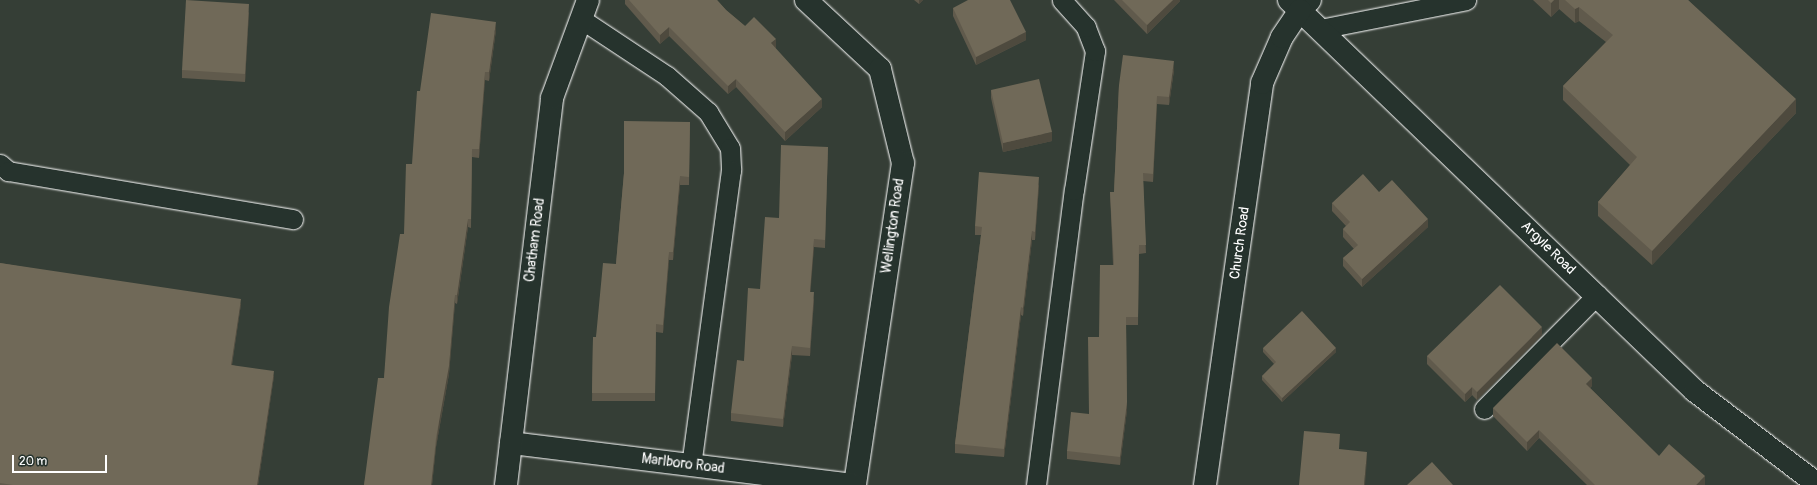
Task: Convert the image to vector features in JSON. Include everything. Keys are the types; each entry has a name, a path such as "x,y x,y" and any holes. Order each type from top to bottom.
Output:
{"street":[{"name":"Wellington Road","path":"806,0 880,70 903,163 854,485"},
{"name":"Argyle Road","path":"1300,3 1320,29 1696,391 1817,484"},
{"name":"Church Road","path":"1205,485 1262,83 1282,36 1300,3"},
{"name":"Chatham Road","path":"506,485 552,98 584,10"},
{"name":"Marlboro Road","path":"512,443 854,485"}],"lane":[{"path":"1036,485 1074,190 1095,50 1086,27 1062,0"},
{"path":"1320,29 1466,0"},
{"path":"584,10 667,76 708,112 730,148 731,170 691,465"},
{"path":"0,164 8,171 293,219"},
{"path":"1484,409 1597,295"}],"building":[{"path":"186,0 249,4 245,74 182,70"},
{"path":"629,0 717,0 726,10 745,26 754,17 776,39 771,43 822,99 785,132 736,79 728,86 669,27 660,35"},
{"path":"968,0 1010,0 1026,32 976,57 953,8"},
{"path":"1122,0 1173,0 1147,25"},
{"path":"1565,0 1688,0 1796,99 1652,251 1598,202 1637,157 1563,86 1613,35 1579,7 1575,9"},
{"path":"431,13 496,22 489,72 485,72 479,149 472,149 471,219 468,219 457,295 455,295 449,366 436,438 431,485 364,485 378,378 384,378 389,307 400,234 404,234 406,164 412,164 417,91 420,91"},
{"path":"1123,55 1174,61 1169,97 1157,96 1153,174 1143,173 1146,245 1139,245 1138,317 1126,317 1127,402 1120,457 1067,451 1071,412 1089,414 1088,337 1099,337 1100,265 1114,265 1110,192 1114,192 1119,85"},
{"path":"1039,79 1052,132 1003,143 991,90"},
{"path":"624,121 690,122 689,177 680,176 673,252 669,252 663,325 656,324 655,393 592,393 593,337 596,337 603,263 616,264 624,173"},
{"path":"781,145 828,147 825,240 814,239 810,292 814,292 810,348 792,346 783,419 731,413 737,360 744,361 748,288 760,289 765,217 779,218"},
{"path":"979,172 1039,177 1035,232 1032,231 1023,308 1021,307 1004,449 955,444 982,227 975,226"},
{"path":"1363,174 1379,192 1392,180 1428,219 1362,279 1343,258 1358,245 1343,229 1350,222 1332,203"},
{"path":"0,263 241,299 231,365 274,371 257,485 13,485 0,483"},
{"path":"1500,285 1542,327 1477,392 1472,387 1465,394 1427,356"},
{"path":"1302,311 1336,348 1282,398 1262,376 1276,362 1263,348"},
{"path":"1557,343 1592,378 1586,384 1659,456 1669,444 1705,476 1696,485 1595,485 1539,430 1527,442 1493,408"},
{"path":"1304,431 1340,434 1339,449 1367,452 1364,485 1299,485"},
{"path":"1432,462 1453,485 1407,485"}]}
